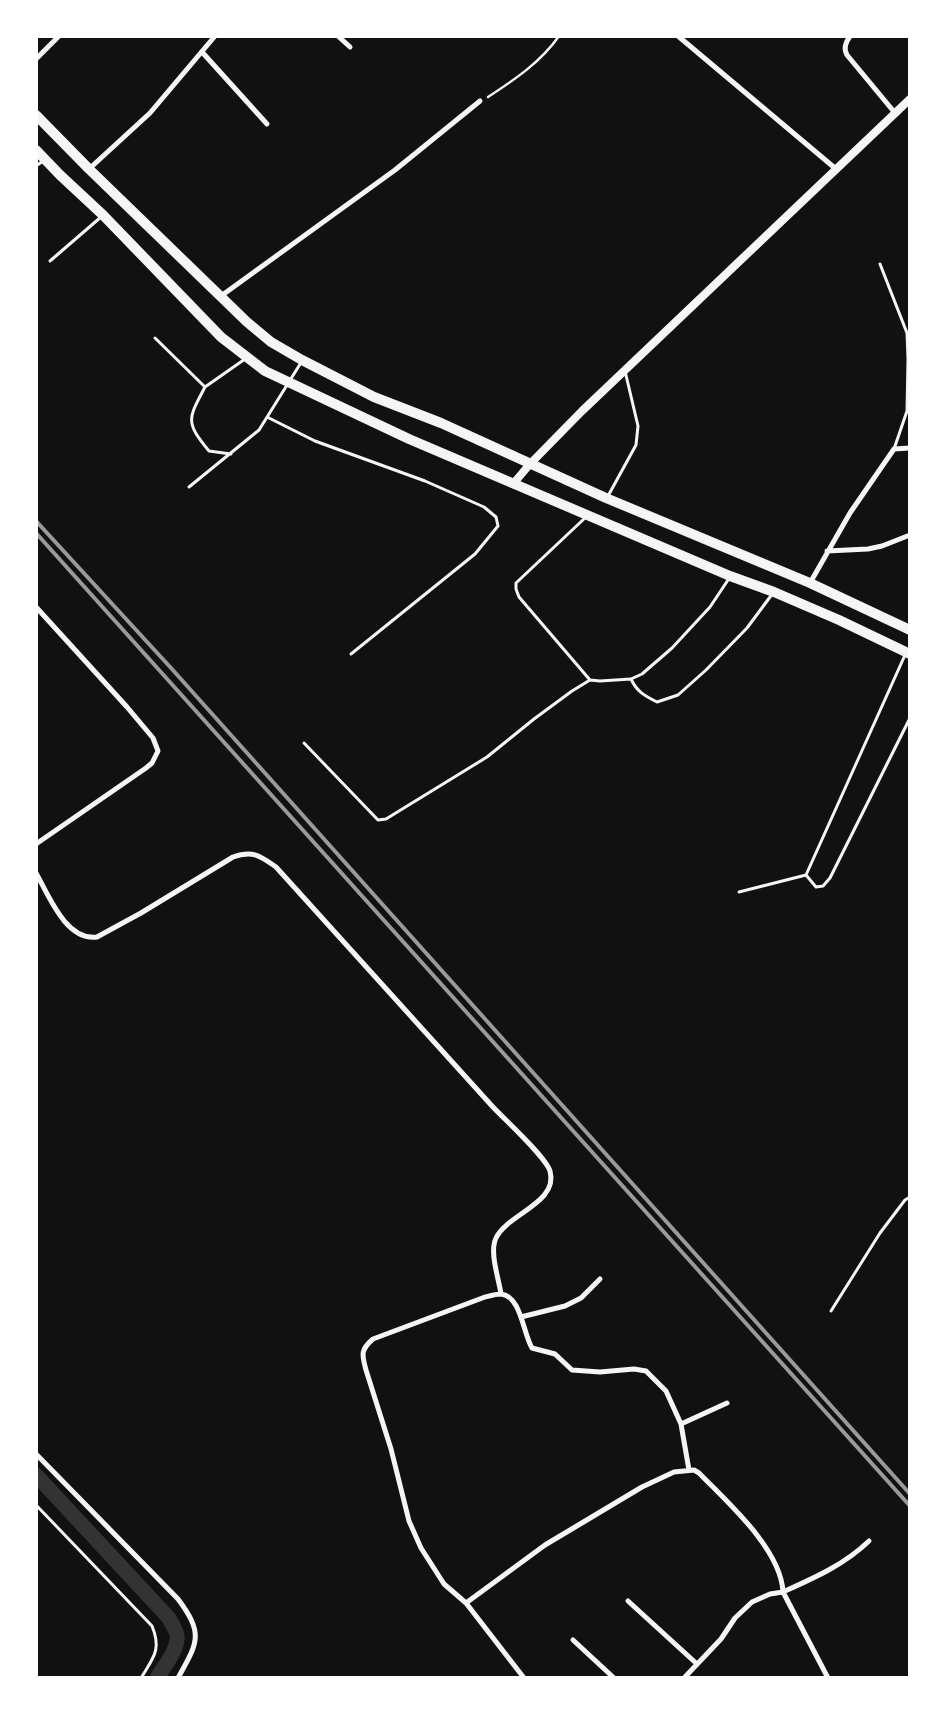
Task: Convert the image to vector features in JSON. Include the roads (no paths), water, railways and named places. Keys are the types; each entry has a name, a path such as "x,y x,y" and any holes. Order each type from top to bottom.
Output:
{"highway":[{"path":"36,115 221,297 271,342 374,397 441,423 606,498 810,583 910,630"},
{"path":"36,150 103,215 222,337 264,372 513,484 730,576 774,592 908,653"}],"street":[{"path":"36,59 59,36"},
{"path":"89,169 150,114 215,36"},
{"path":"338,36 350,47"},
{"path":"678,36 836,169"},
{"path":"850,36 844,50 895,113"},
{"path":"202,52 267,124"},
{"path":"513,484 582,411 910,98"},
{"path":"221,297 395,170 480,102"},
{"path":"810,583 850,513 894,449 910,448"},
{"path":"827,551 868,549 882,546 910,535"},
{"path":"36,607 127,707 153,738 158,751 152,763 146,768 36,844"},
{"path":"36,873 61,918 73,930 90,938 98,938 233,857 252,853 276,867 463,1073 544,1159 550,1172 550,1185 546,1195 512,1221 496,1238 494,1247 495,1263 501,1294"},
{"path":"521,1317 566,1306 581,1298 600,1279"},
{"path":"524,1678 466,1603 444,1584 421,1548 409,1521 391,1450 366,1370 363,1350 366,1345 374,1339 484,1297 501,1294 511,1298 516,1303 527,1340 532,1348 555,1354 572,1370 600,1372 646,1371 666,1391 681,1424 689,1470"},
{"path":"681,1424 726,1403"},
{"path":"36,1454 178,1599 190,1616 196,1639 194,1650 178,1678"},
{"path":"466,1603 545,1545 642,1486 674,1472 689,1470 699,1472 753,1530 778,1570 782,1592 828,1678"},
{"path":"684,1678 752,1602 770,1594 782,1592 826,1572 856,1554 869,1542"},
{"path":"628,1600 697,1664"},
{"path":"573,1640 614,1678"}],"lane":[{"path":"36,166 45,159"},
{"path":"50,261 103,215"},
{"path":"880,264 907,333 908,409 894,449"},
{"path":"155,338 205,387"},
{"path":"231,454 209,451 198,438 191,425 192,411 205,387 247,358"},
{"path":"189,487 254,435 267,418 302,360"},
{"path":"606,498 636,445 638,426 625,370"},
{"path":"267,418 315,441 425,480 484,507 496,517 498,526 475,554 352,654"},
{"path":"588,515 516,583 516,589 519,598 590,680"},
{"path":"304,743 378,820 386,819 488,757 572,690 590,680 631,679 642,674 672,648 710,607 730,576"},
{"path":"631,679 635,689 657,702 678,695 748,628 774,592"},
{"path":"806,875 908,653"},
{"path":"806,875 816,887 823,886 830,878 910,718"},
{"path":"739,892 806,875"},
{"path":"831,1311 880,1232 905,1200 910,1197"},
{"path":"36,1505 152,1626 157,1640 157,1648 153,1659 141,1678"}],"waterway":[{"path":"36,1475 172,1623 177,1635 176,1646 157,1678"}],"railway":[{"path":"36,521 171,668 910,1494"},
{"path":"36,533 910,1506"}]}
